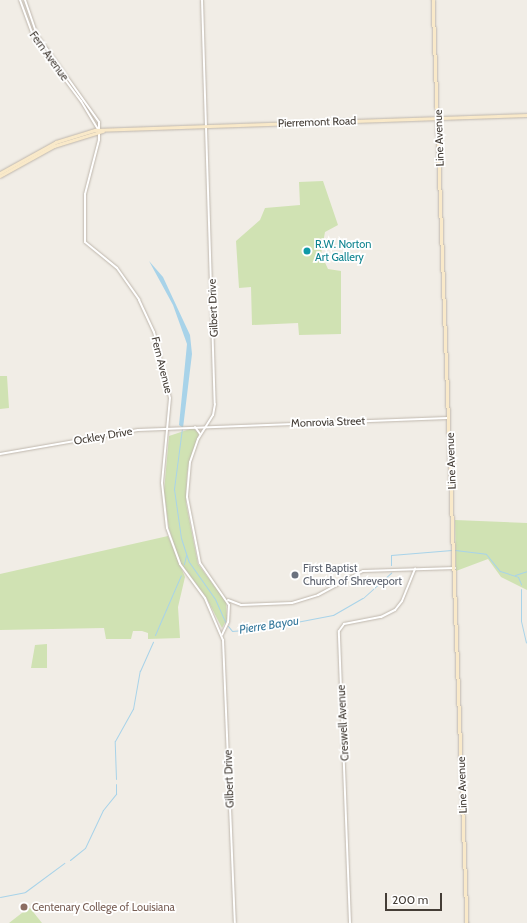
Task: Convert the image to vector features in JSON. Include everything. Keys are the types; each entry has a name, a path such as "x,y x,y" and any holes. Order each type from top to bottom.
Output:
{"main road":[{"name":"Line Avenue","path":"433,0 455,568 466,923"},
{"name":"Pierremont Road","path":"0,176 51,146 98,131 138,128 527,115"},
{"name":"Pierremont Road","path":"0,173 19,164"}],"street":[{"name":"Fern Avenue","path":"20,0 34,38 81,101 98,131"},
{"name":"Fern Avenue","path":"25,0 37,35 91,109 98,122 98,131 85,194 85,242 122,275 147,315 170,398 162,488 169,534 180,564 205,598 222,636"},
{"name":"Gilbert Drive","path":"202,0 215,404 213,415 200,435 190,462 187,504 200,563 227,600"},
{"name":"Monrovia Street","path":"206,426 449,418"},
{"name":"Ockley Drive","path":"0,454 130,431 176,431 192,427 206,426"},
{"path":"192,427 200,435"},
{"path":"227,600 239,604 292,603 318,595 363,571 415,568 455,568"},
{"name":"Creswell Avenue","path":"350,923 339,631 344,624 378,618 395,610 404,599 415,568"},
{"path":"222,636 227,624 230,610 227,600"},
{"name":"Gilbert Drive","path":"222,636 235,923"}],"green space":[{"path":"323,181 338,225 325,232 321,254 328,269 341,271 341,334 299,335 298,323 252,325 251,287 239,288 236,241 260,220 265,208 300,205 299,182"},
{"path":"0,376 7,376 9,408 0,409"},
{"path":"193,428 199,433 187,473 186,503 198,564 226,602 227,619 222,628 206,597 180,562 169,529 164,491 169,436"},
{"path":"455,520 527,523 527,590 501,577 488,559 456,571"},
{"path":"168,536 185,577 178,607 180,638 148,639 148,633 133,631 131,639 106,639 104,628 0,630 0,574"},
{"path":"47,644 47,668 31,668 35,645"},
{"path":"30,908 42,923 9,923 27,909"}],"water":[{"path":"149,261 163,277 190,335 192,354 183,428 179,425 187,344 173,305"}],"waterway":[{"name":"Pierre Bayou","path":"182,428 174,489 181,538 189,562 215,599 226,624"},
{"name":"Pierre Bayou","path":"391,565 391,555 452,550"},
{"path":"455,550 486,554 500,571 518,577 521,584"},
{"name":"Pierre Bayou","path":"184,564 186,555"},
{"path":"515,575 527,571"},
{"name":"Pierre Bayou","path":"228,626 232,631 265,628 333,615 363,598 391,573"},
{"path":"155,635 181,575"},
{"path":"521,589 521,621 526,642"},
{"path":"116,779 115,741 133,709 140,671 153,642"},
{"path":"70,860 85,848 103,810 116,794 116,784"},
{"path":"0,897 25,892 64,863"}],"place":[{"name":"R.W. Norton Art Gallery","path":"307,251"},
{"name":"First Baptist Church of Shreveport","path":"295,575"},
{"name":"Centenary College of Louisiana","path":"24,907"}]}
